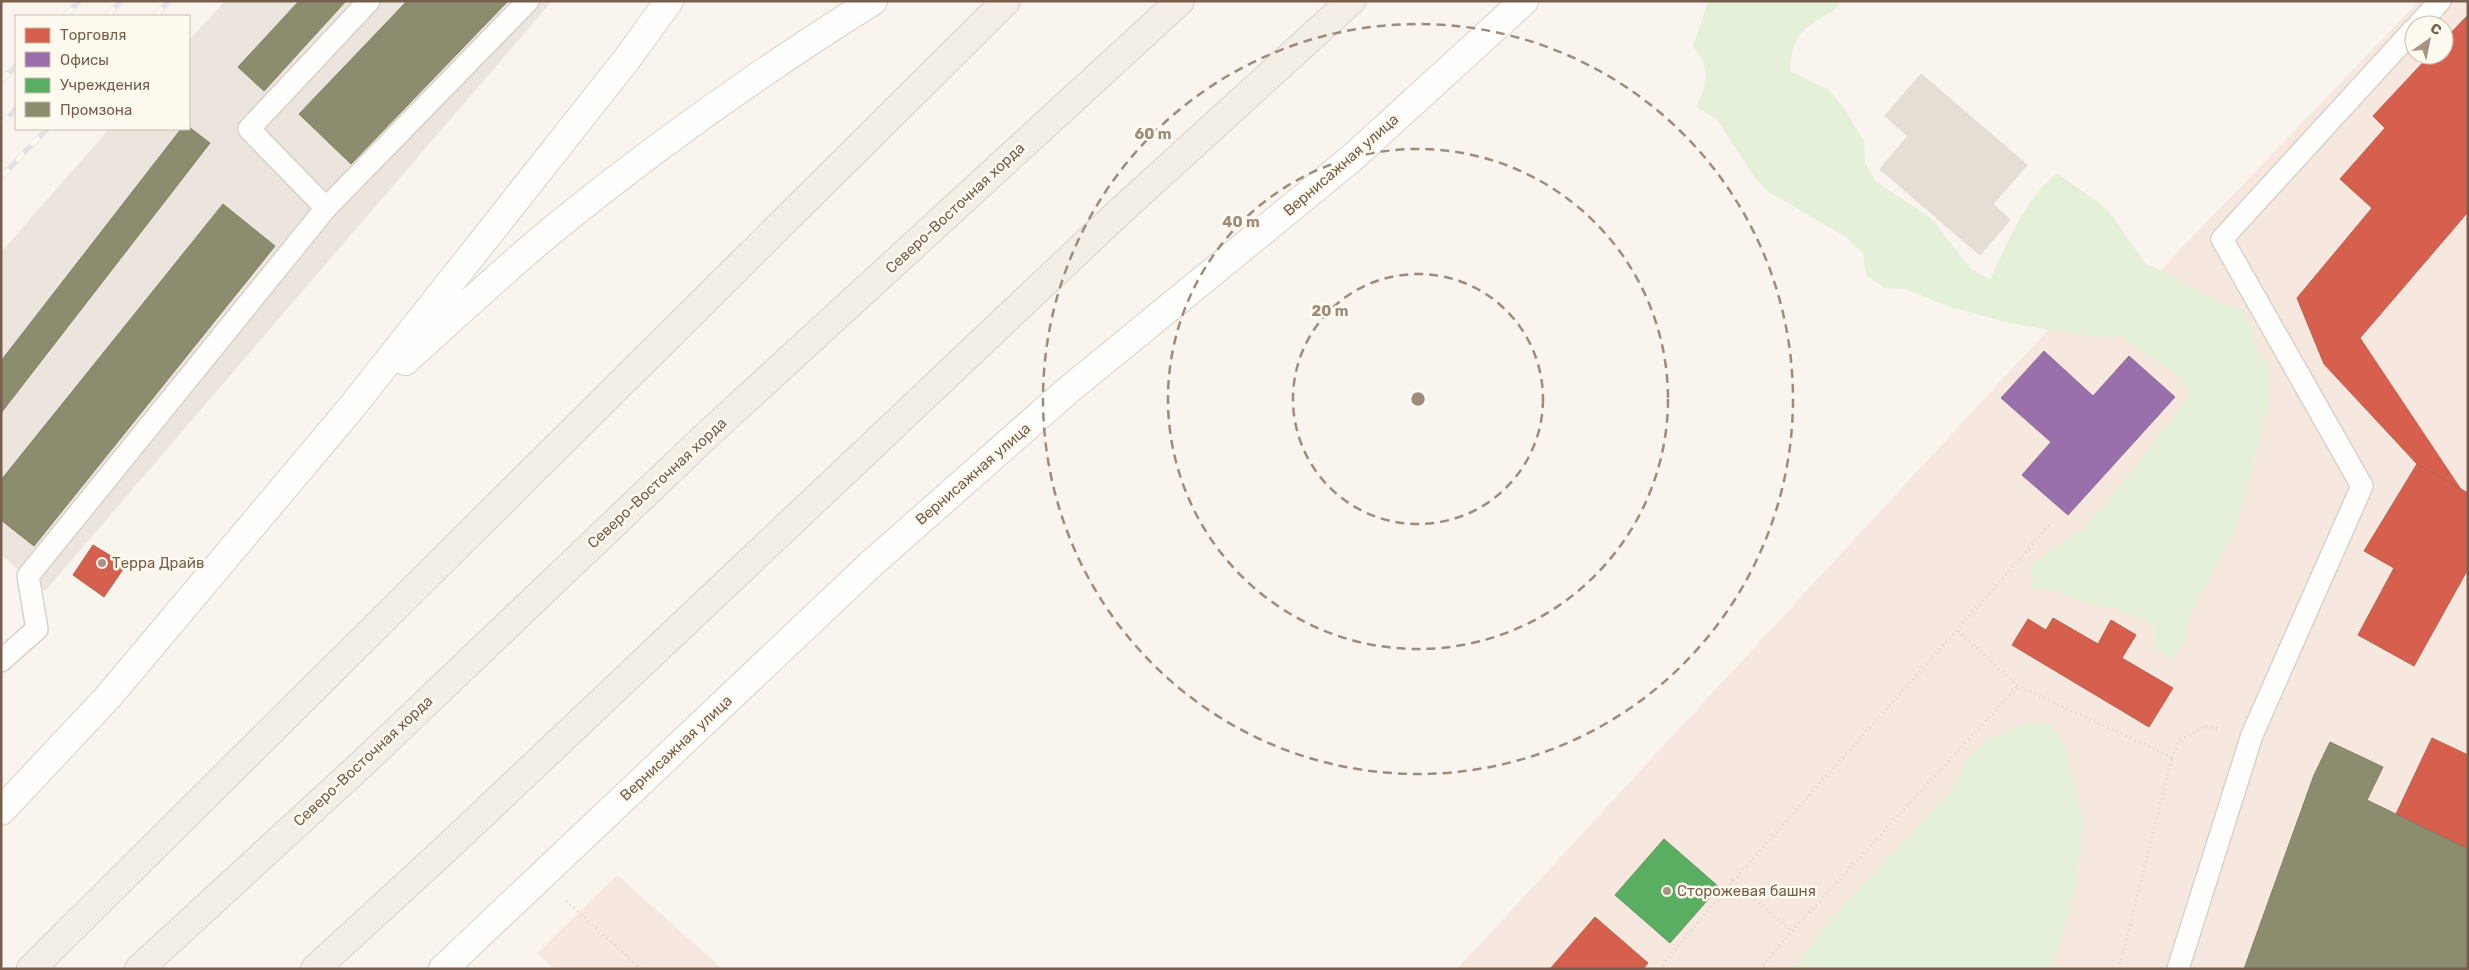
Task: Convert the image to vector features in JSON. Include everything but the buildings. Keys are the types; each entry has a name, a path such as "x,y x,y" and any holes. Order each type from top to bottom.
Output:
{"main road":[{"path":"31,969 1006,1"},
{"name":"Северо-Восточная хорда","path":"139,969 362,763 714,428 1180,1"},
{"path":"315,969 450,845 1115,216 1351,1"}],"street":[{"path":"1,811 108,697 351,408 627,59 669,1"},
{"path":"351,408 554,228 655,149 782,58 873,1"},
{"name":"Вернисажная улица","path":"443,969 871,564 1066,392 1352,158 1524,1"}],"lane":[{"path":"326,208 249,129 370,1"},
{"path":"1,661 37,629 28,576 326,208 528,1"},
{"path":"2427,15 2440,1"},
{"path":"2178,969 2252,735 2362,486 2222,239 2404,40"}],"path":[{"path":"1659,969 1732,880 1958,631 2049,524"},
{"path":"1958,631 2018,686 2172,757"},
{"path":"1760,969 1792,931 2018,686"},
{"path":"2119,969 2172,757 2179,740 2205,726 2252,735"},
{"path":"1732,880 1792,931"},
{"path":"566,901 641,969"}],"shaded area":[{"path":"225,1 552,1 45,591 1,555 1,252 108,130 190,130 190,39"},
{"path":"2419,1 2468,1 2468,849 2367,800 2383,767 2330,742 2314,775 2244,969 1457,969 2120,252 2152,279 2404,17 2404,65 2454,65 2454,15 2406,15"},
{"path":"617,875 723,969 555,969 537,953"}],"green space":[{"path":"1710,1 1840,1 1837,8 1809,26 1798,38 1791,57 1790,71 1829,90 1843,107 1864,141 1865,163 1876,182 1931,218 1971,269 1990,279 2026,208 2045,184 2057,173 2107,209 2146,264 2165,272 2222,304 2243,310 2252,328 2256,348 2268,365 2268,407 2236,527 2187,621 2184,641 2172,660 2155,647 2154,625 2116,608 2094,605 2054,590 2033,589 2030,566 2083,529 2125,480 2191,393 2177,375 2120,336 2097,337 2013,324 1947,306 1906,289 1885,288 1866,275 1863,253 1846,237 1769,192 1754,177 1717,119 1696,107 1706,75 1699,55 1693,46 1707,4"},
{"path":"2027,723 2048,724 2063,740 2083,822 2076,887 2053,969 1792,969 1829,921 1950,792 1971,754 1987,740"}],"railway":[{"path":"66,15 79,1"},
{"path":"108,15 121,1"},
{"path":"156,15 169,1"},
{"path":"1,81 15,67"},
{"path":"1,124 15,110"},
{"path":"1,177 46,130"}],"place":[{"name":"Терра Драйв","path":"102,563"},
{"name":"Сторожевая башня","path":"1667,891"}]}
